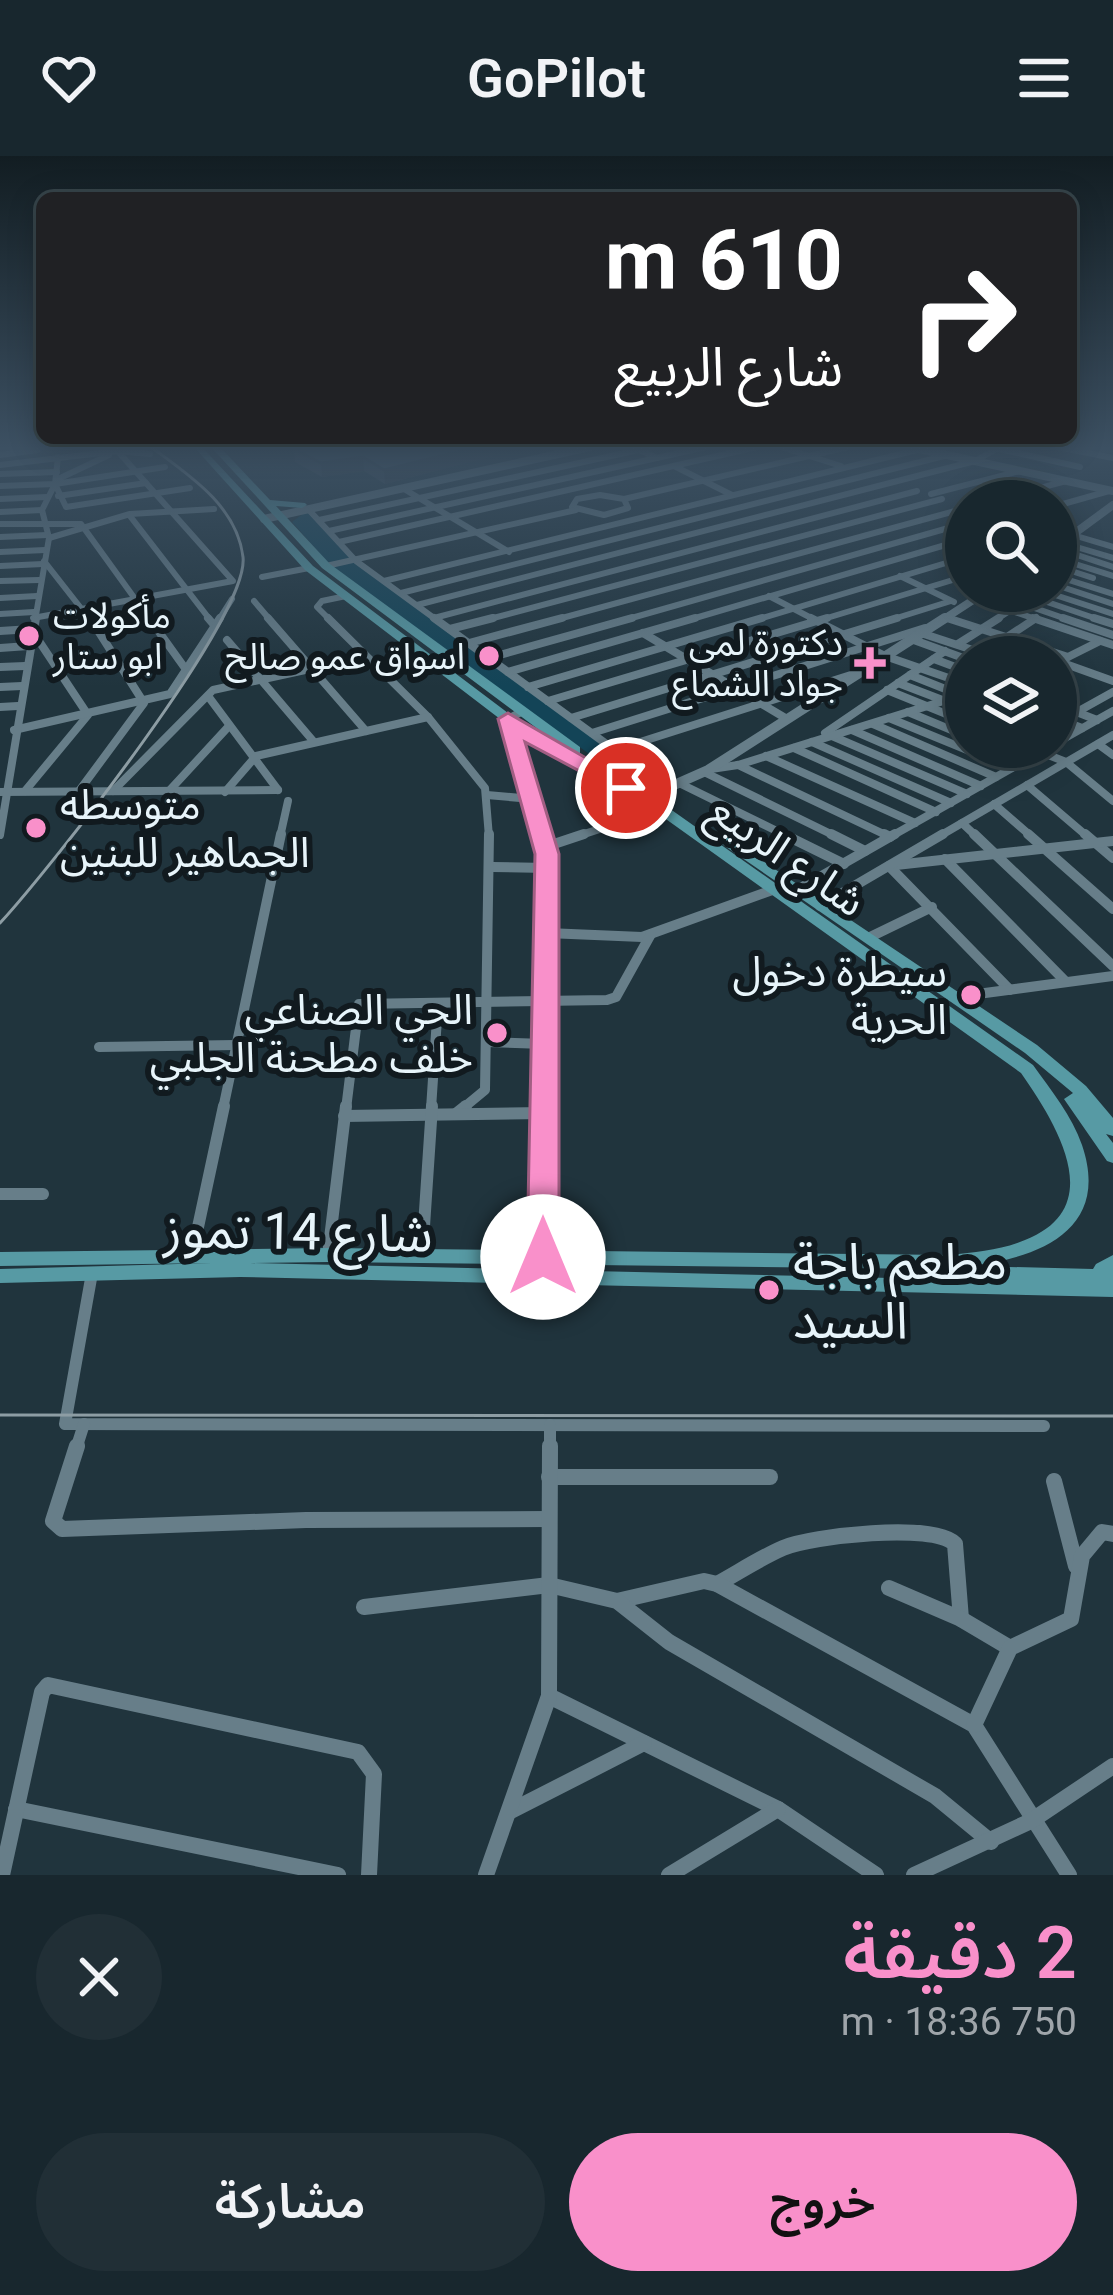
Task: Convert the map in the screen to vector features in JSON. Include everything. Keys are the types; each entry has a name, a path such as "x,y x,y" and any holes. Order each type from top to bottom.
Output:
{"main road":[{"name":"شارع الربيع","path":"271,527 309,568 537,740 658,801 1027,1069 1107,1149"},
{"name":"شارع الربيع","path":"292,527 326,566 521,712 797,890 1061,1072 1107,1149"},
{"path":"873,942 904,971 1053,1078 1107,1149 1107,1178"},
{"path":"882,1273 1028,1246 1082,1216 1097,1190 1107,1149"},
{"path":"450,1257 521,1269 1110,1269"},
{"name":"شارع 14 تموز","path":"0,1258 543,1257 882,1273"},
{"name":"شارع 14 تموز","path":"0,1276 262,1271 882,1273"},
{"path":"882,1273 1113,1290"},
{"path":"1046,1287 1075,1283"}],"street":[{"path":"0,836 4,764 14,732 48,537 44,527"},
{"path":"0,537 48,537 73,527"},
{"path":"83,527 187,671"},
{"path":"139,527 214,625"},
{"path":"0,631 32,620 233,581 185,527"},
{"path":"326,527 356,561 616,751"},
{"path":"329,531 346,527"},
{"path":"339,542 405,527"},
{"path":"468,527 787,719"},
{"path":"326,566 502,527"},
{"path":"384,581 605,527"},
{"path":"635,527 885,656 945,676"},
{"path":"400,593 662,527"},
{"path":"417,605 720,527"},
{"path":"434,617 775,527"},
{"path":"800,527 945,597"},
{"path":"450,629 834,527"},
{"path":"470,644 894,527"},
{"path":"489,658 945,529"},
{"path":"1077,542 1113,543"},
{"path":"508,672 945,545"},
{"path":"1077,549 1111,568"},
{"path":"0,552 44,558 84,609 144,703"},
{"path":"0,566 44,558"},
{"path":"528,687 945,563"},
{"path":"1077,564 1111,568"},
{"path":"262,577 309,568"},
{"path":"1081,584 1111,568"},
{"path":"1077,571 1093,578"},
{"path":"0,581 39,580"},
{"path":"548,701 945,582"},
{"path":"1077,583 1111,592"},
{"path":"1077,589 1113,604"},
{"path":"0,598 37,596"},
{"path":"346,596 322,601 317,607 428,717 487,795 492,867 484,1090 455,1114"},
{"path":"0,735 170,694 232,599"},
{"path":"254,601 366,731"},
{"path":"1077,602 1113,614"},
{"path":"571,718 945,606"},
{"path":"545,847 658,801 948,612"},
{"path":"970,636 1009,612"},
{"path":"1018,612 1113,645"},
{"path":"1042,612 1113,634"},
{"path":"1077,612 1113,624"},
{"path":"0,614 32,620 88,715"},
{"path":"1009,636 1036,618"},
{"path":"592,733 939,621 1005,636"},
{"path":"1077,653 1113,634"},
{"path":"916,636 945,642"},
{"path":"812,742 945,651 916,636"},
{"path":"227,640 314,742"},
{"path":"0,648 28,646"},
{"path":"113,791 208,696 224,686 364,657"},
{"path":"934,659 945,663"},
{"path":"0,667 25,666"},
{"path":"1077,667 1113,681"},
{"path":"590,758 858,673"},
{"path":"910,675 945,688"},
{"path":"898,683 944,700"},
{"path":"0,687 22,686"},
{"path":"887,690 945,713"},
{"path":"1077,712 1113,692"},
{"path":"2,792 278,790 208,696"},
{"path":"706,771 944,700"},
{"path":"80,791 144,703"},
{"path":"0,707 18,706"},
{"path":"1077,730 1113,711"},
{"path":"521,712 508,719 548,868 543,1257"},
{"path":"908,712 945,727"},
{"path":"1077,712 1097,720"},
{"path":"25,791 88,715"},
{"path":"225,792 256,756 428,717"},
{"path":"889,718 1011,769"},
{"path":"872,723 945,754"},
{"path":"169,791 229,726"},
{"path":"1077,726 1082,728"},
{"path":"852,730 981,786"},
{"path":"1077,756 1113,735"},
{"path":"832,736 967,794"},
{"path":"812,742 951,803"},
{"path":"1098,744 1113,755"},
{"path":"898,764 928,747"},
{"path":"794,748 935,812"},
{"path":"766,756 915,823"},
{"path":"737,765 890,837"},
{"path":"927,777 945,766"},
{"path":"976,768 997,777"},
{"path":"820,906 1057,768"},
{"path":"1072,768 1113,801"},
{"path":"797,890 1011,769"},
{"path":"706,771 866,851"},
{"path":"681,784 844,864"},
{"path":"1027,785 1113,858"},
{"path":"487,795 532,799"},
{"path":"192,1255 288,801"},
{"path":"994,804 1113,909"},
{"path":"962,823 1113,965"},
{"path":"889,866 1113,841"},
{"path":"944,860 1066,982"},
{"path":"889,866 1010,990"},
{"path":"492,867 548,868"},
{"path":"547,933 628,938 651,934 775,890"},
{"path":"873,942 932,907"},
{"path":"328,1255 359,1004 616,997 651,934"},
{"path":"955,997 1113,976"},
{"path":"422,1256 438,1003"},
{"path":"487,1042 544,1044"},
{"path":"99,1047 236,1045"},
{"path":"344,1116 544,1113"},
{"path":"0,1194 43,1194"},
{"path":"92,1273 65,1424 1044,1426"},
{"path":"85,1424 53,1521 62,1529 306,1520 549,1520"},
{"path":"485,1875 549,1696 550,1425"},
{"path":"549,1477 770,1477"},
{"path":"974,1725 1010,1648 1068,1623 1076,1612 1076,1566 1054,1481"},
{"path":"717,1584 787,1546 917,1528 955,1544 961,1618"},
{"path":"1076,1566 1089,1542 1102,1532 1113,1534"},
{"path":"364,1607 549,1585 617,1600 704,1581 717,1584 974,1725 1069,1875"},
{"path":"889,1588 961,1618 1010,1648"},
{"path":"617,1600 669,1642 935,1796 991,1842"},
{"path":"2,1875 42,1692 48,1685 358,1752 374,1774 369,1875"},
{"path":"549,1696 778,1809 876,1875"},
{"path":"511,1810 644,1743"},
{"path":"914,1875 1031,1821 1113,1766"},
{"path":"16,1809 338,1875"},
{"path":"669,1875 778,1809"}],"shaded area":[{"path":"297,527 323,527 353,560 613,750 592,756 329,564"}],"railway":[{"path":"0,923 142,743 215,632 237,588 243,557 233,527"},
{"path":"0,1415 1113,1416"}],"place":[{"name":"مأكولات ابو ستار","path":"29,636"},
{"name":"اسواق عمو صالح","path":"489,656"},
{"name":"دكتورة لمى جواد الشماع","path":"870,663"},
{"name":"متوسطه الجماهير للبنين","path":"36,828"},
{"name":"سيطرة دخول الحرية","path":"971,995"},
{"name":"الحي الصناعي خلف مطحنة الجلبي","path":"497,1033"},
{"name":"مطعم باجة السيد","path":"769,1290"}],"route":[{"path":"543,1257 547,854 508,719 626,788"}]}
